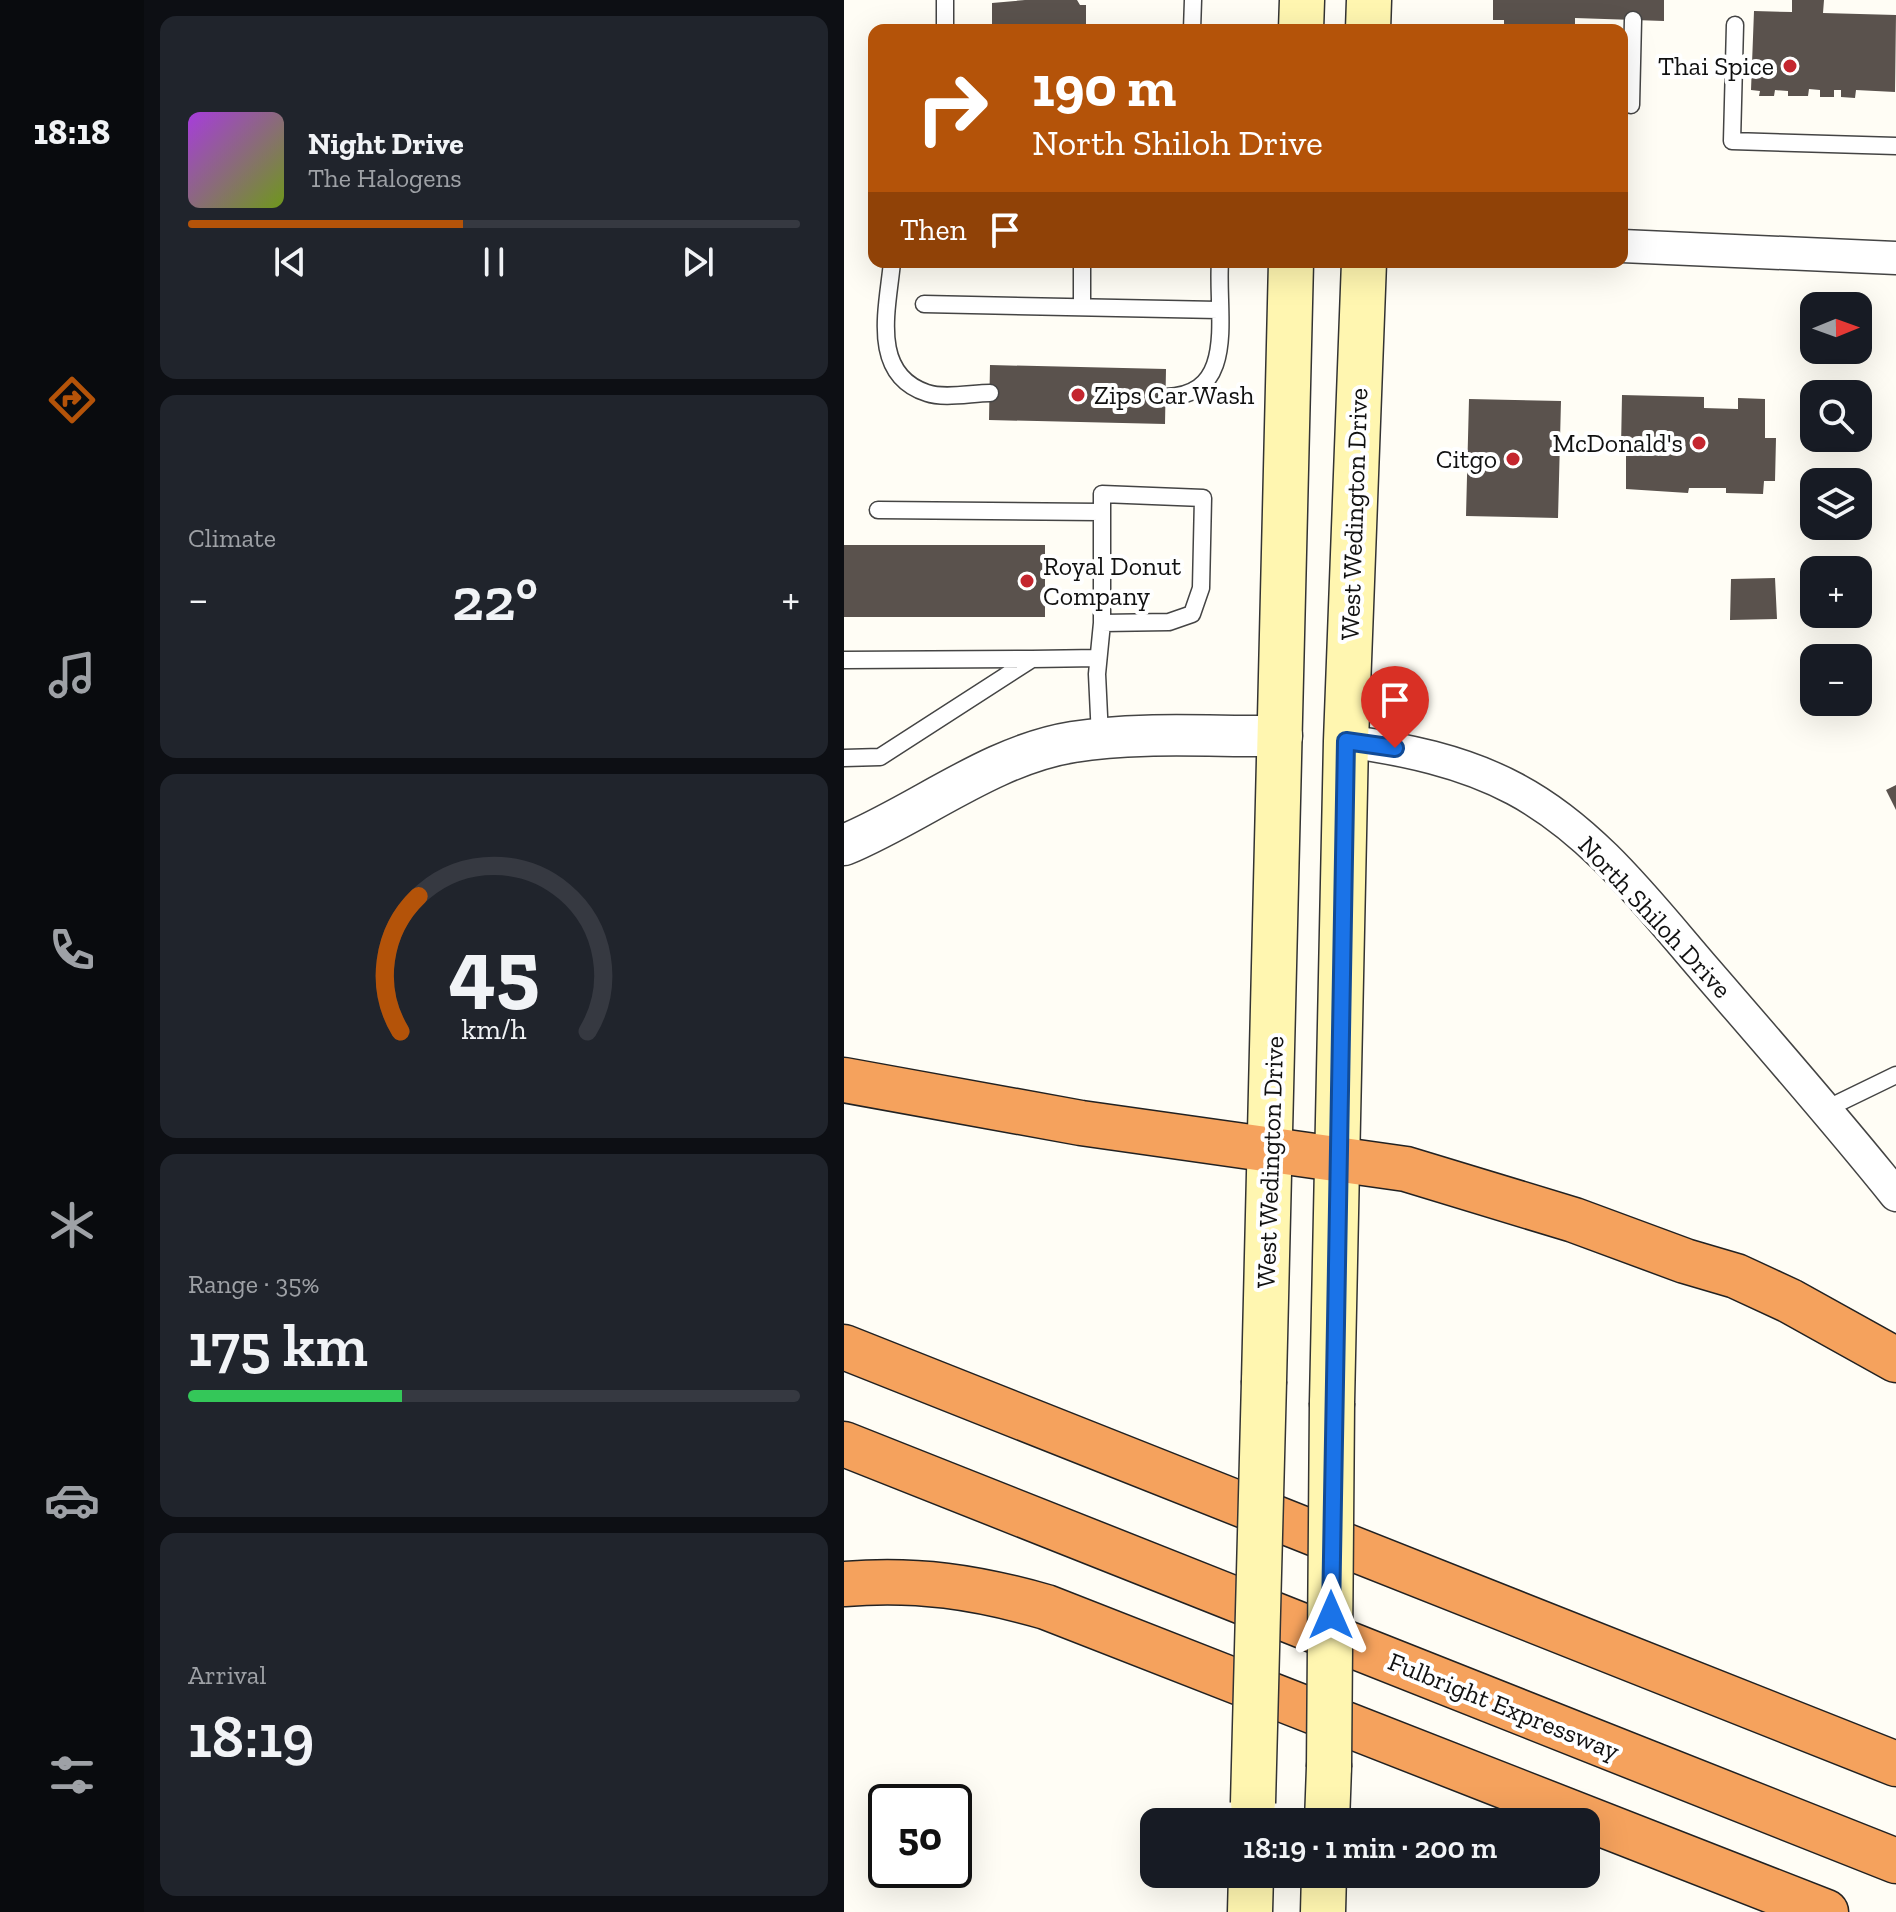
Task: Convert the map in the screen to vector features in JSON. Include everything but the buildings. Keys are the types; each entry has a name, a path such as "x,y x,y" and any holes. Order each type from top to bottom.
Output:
{"highway":[{"path":"844,1080 1081,1123 1406,1169 1574,1220 1736,1276 1790,1301 1896,1360"},
{"path":"844,1347 1896,1764"},
{"name":"Fulbright Expressway","path":"844,1444 1896,1861"},
{"path":"844,1584 903,1580 981,1588 1046,1607 1826,1912"}],"main road":[{"path":"1301,24 1302,0"},
{"path":"1368,24 1369,0"},
{"name":"West Wedington Drive","path":"1253,1808 1282,736 1291,268"},
{"name":"West Wedington Drive","path":"1328,1808 1332,1403 1346,741 1364,268"},
{"path":"1250,1912 1251,1888"},
{"path":"1323,1912 1324,1888"}],"street":[{"path":"1628,246 1896,258"},
{"path":"844,845 890,826 975,777 1072,742 1282,736"},
{"name":"North Shiloh Drive","path":"1346,741 1395,748 1459,766 1513,788 1561,819 1614,866 1826,1109 1896,1195"}],"lane":[{"path":"945,0 945,24"},
{"path":"1192,24 1193,0"},
{"path":"1631,105 1633,20"},
{"path":"1735,25 1732,141 1896,146"},
{"path":"891,268 885,339 887,353 899,374 928,394 990,393"},
{"path":"1082,268 1082,307"},
{"path":"1166,397 1186,396 1199,390 1213,374 1219,352 1220,268"},
{"path":"924,304 1218,310"},
{"path":"1101,740 1098,658 1102,623 1102,494 1203,498 1201,588 1192,614 1169,622 1102,623"},
{"path":"878,510 1100,512"},
{"path":"844,660 1098,658"},
{"path":"844,758 880,757 1032,659"},
{"path":"1826,1109 1896,1075"}],"place":[{"name":"Thai Spice","path":"1790,66"},
{"name":"Zips Car Wash","path":"1078,395"},
{"name":"McDonald's","path":"1699,443"},
{"name":"Citgo","path":"1513,459"},
{"name":"Royal Donut Company","path":"1027,581"}],"route":[{"path":"1331,1615 1332,1403 1346,741 1395,748"}]}
